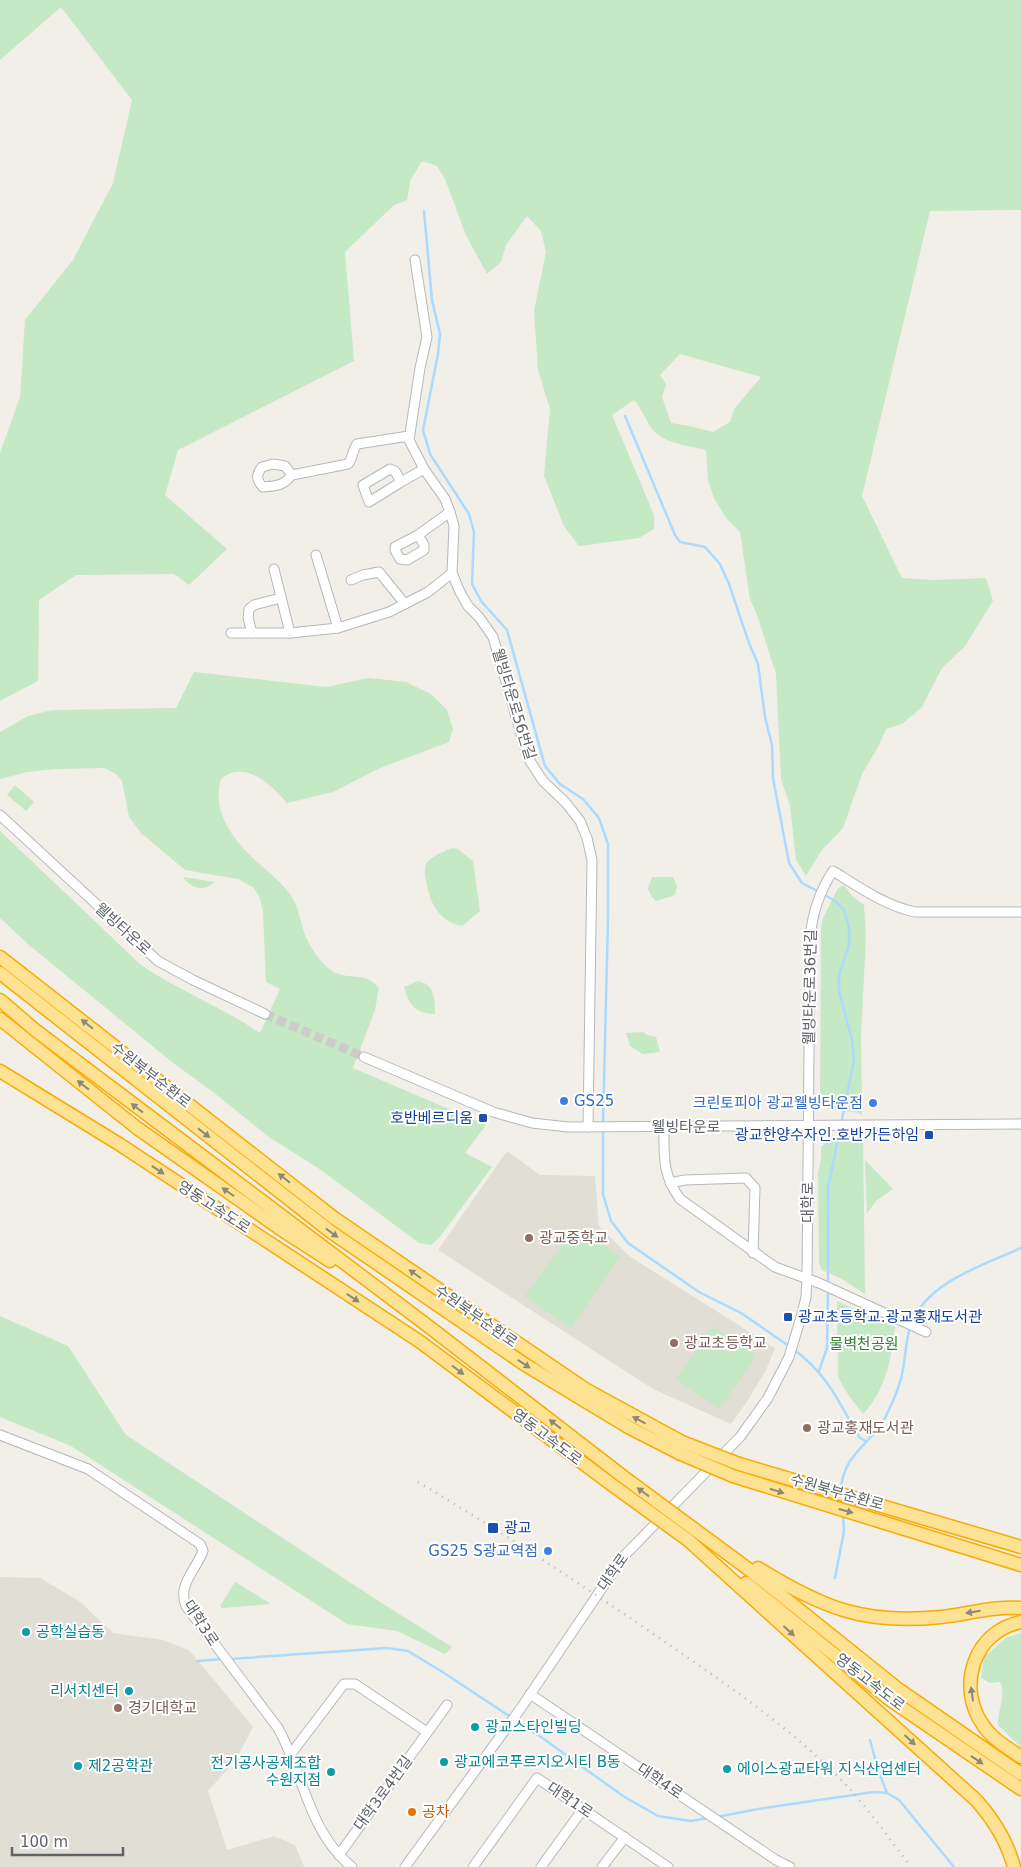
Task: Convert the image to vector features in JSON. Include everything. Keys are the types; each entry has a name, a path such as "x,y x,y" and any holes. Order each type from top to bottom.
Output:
{"highway":[{"name":"수원북부순환로","path":"0,957 334,1218 585,1389 681,1448 733,1476 1021,1565"},
{"name":"수원북부순환로","path":"0,973 330,1232 524,1364 630,1428 681,1448 870,1501 1021,1547"},
{"name":"영동고속도로","path":"0,1000 35,1030 428,1326 621,1475 751,1571 898,1689 1021,1774"},
{"name":"영동고속도로","path":"0,1019 137,1128 285,1232 428,1326"},
{"name":"영동고속도로","path":"0,1071 119,1144 419,1341 755,1590 889,1699 1021,1789"},
{"name":"영동고속도로","path":"0,1074 58,1106"},
{"path":"870,1501 964,1521 1021,1537"},
{"path":"872,1518 1021,1574"},
{"path":"694,1529 793,1588 852,1614 907,1619 943,1617 995,1609 1021,1608"},
{"path":"688,1540 976,1800 990,1816 1004,1839 1014,1867"},
{"path":"1021,1622 999,1630 983,1645 972,1667 970,1683 974,1708 982,1724 993,1736 1021,1757"}],"street":[{"path":"292,475 348,464 352,460 354,448 357,444 409,436 427,337 415,260"},
{"name":"웰빙타운로56번길","path":"409,436 424,469 445,499 450,512 454,526 452,573 468,606 479,617 493,638 528,758 543,781 566,803 580,821 587,838 592,860 593,1127"},
{"path":"401,482 424,469"},
{"path":"418,534 450,512"},
{"path":"316,555 338,628"},
{"path":"274,569 290,633"},
{"path":"351,580 362,575 379,572 405,604"},
{"path":"231,633 290,633 338,628 389,612 428,592 452,573"},
{"path":"252,633 248,618 249,609 254,605 281,598"},
{"name":"웰빙타운로","path":"0,815 158,961 265,1014"},
{"name":"웰빙타운로36번길","path":"808,1126 810,939 817,903 825,883 833,871 875,898 915,912 1021,912"},
{"name":"웰빙타운로","path":"364,1057 493,1112 512,1118 559,1126 1021,1124"},
{"name":"대학로","path":"406,1867 521,1708 622,1557 735,1443 770,1393 789,1356 806,1297 808,1126"},
{"path":"664,1127 665,1171 680,1199 775,1267 819,1283 926,1332"},
{"path":"670,1183 702,1179 746,1178 750,1181 755,1188 753,1252"},
{"name":"대학3로","path":"0,1435 88,1469 200,1544 203,1551 184,1585 183,1599 186,1606 278,1728 310,1810 323,1834 352,1867"},
{"path":"290,1755 344,1684 355,1684 427,1732"},
{"name":"대학4로","path":"530,1694 729,1828 773,1863 790,1867"},
{"name":"대학3로4번길","path":"339,1854 447,1705"},
{"name":"대학1로","path":"472,1867 537,1778 667,1867"},
{"path":"541,1867 583,1809"},
{"path":"602,1867 624,1837"}],"shaded area":[{"path":"507,1151 540,1175 595,1176 599,1226 629,1256 775,1348 766,1370 731,1424 653,1389 438,1250"},
{"name":"경기대학교","path":"0,1577 40,1578 79,1601 113,1633 163,1640 189,1650 253,1727 236,1760 208,1791 227,1850 274,1836 295,1845 304,1867 0,1867"}],"green space":[{"path":"0,0 1021,0 1021,210 930,211 862,496 902,578 933,580 986,578 993,601 965,646 942,668 922,707 902,724 886,729 862,774 843,828 821,851 806,876 796,860 790,805 781,779 776,674 750,599 740,532 726,518 714,498 708,480 706,450 675,443 661,437 650,426 634,400 612,415 654,515 654,529 639,538 579,546 564,526 544,476 550,409 538,370 534,311 546,252 541,231 527,216 506,245 501,262 487,274 466,235 445,179 437,166 422,161 411,179 407,200 394,205 345,252 354,361 178,450 165,495 227,549 189,585 174,574 76,575 39,600 38,681 0,701 0,453 20,397 25,320 73,260 113,183 132,100 61,7 0,60","holes":["680,354 761,377 734,409 730,422 713,432 671,423 662,397 666,384 660,375"]},
{"path":"194,672 326,687 369,678 406,682 431,694 447,710 453,729 449,742 380,768 333,792 287,803 276,791 255,775 239,772 230,773 221,779 219,790 221,811 230,831 244,849 280,882 290,894 297,907 306,937 319,959 334,972 341,975 368,979 379,988 375,1010 353,1068 486,1125 465,1153 492,1167 439,1238 431,1245 419,1243 321,1170 269,1137 172,1062 29,945 0,918 0,831 141,965 260,1033 280,989 266,982 263,912 260,898 254,888 238,879 185,870 141,833 129,817 122,781 116,774 104,768 55,769 27,772 0,779 0,732 28,716 52,710 176,708"},
{"path":"15,785 34,802 26,811 7,795"},
{"path":"453,848 458,849 473,861 480,911 462,926 447,920 436,910 427,888 425,874 425,866 428,861 438,854"},
{"path":"183,877 215,882 206,887 198,888 190,884"},
{"path":"652,877 673,877 677,886 675,895 656,901 648,889"},
{"path":"844,885 852,896 864,905 866,937 861,1035 862,1115 831,1109 820,1103 821,929 823,918 838,888"},
{"path":"418,981 428,985 431,989 434,998 435,1014 418,1010 408,999 404,987"},
{"path":"643,1032 656,1037 660,1052 643,1054 630,1046 626,1033"},
{"path":"863,1138 865,1294 842,1279 822,1270 819,1263 818,1173 821,1147 829,1140"},
{"path":"865,1160 893,1189 876,1201 867,1213"},
{"path":"576,1227 620,1256 571,1328 525,1296"},
{"name":"물벽천공원","path":"837,1301 895,1327 892,1351 886,1374 877,1395 863,1414 846,1391 838,1375"},
{"path":"0,1316 68,1346 126,1435 380,1602 452,1647 445,1654 397,1631 347,1624 71,1446 0,1417"},
{"path":"713,1326 756,1356 719,1409 676,1379"},
{"path":"235,1582 271,1604 222,1608 220,1606"},
{"path":"1021,1633 1021,1747 998,1725 1002,1698 1000,1682 990,1683 981,1678 984,1657 1006,1638"}],"waterway":[{"path":"424,211 432,300 440,334 438,354 423,430 430,454 469,514 474,532 472,584 481,601 507,630 545,766 560,784 583,799 599,818 608,844 603,1124"},
{"path":"625,416 675,535 680,542 705,547 720,564 729,584 758,664 765,717 772,745 773,778 789,863 802,883 834,900 844,910 849,928 849,945 839,975 839,991 852,1040 854,1060 828,1188 828,1285"},
{"path":"603,1129 603,1194 611,1221 628,1243 699,1292 741,1313 789,1346"},
{"path":"841,1490 846,1468 851,1459 878,1429 892,1403 902,1374 909,1331 919,1310 929,1297 943,1286 974,1268 1021,1248"},
{"path":"819,1371 827,1348 828,1291"},
{"path":"793,1349 805,1358 823,1378 859,1437 865,1441"},
{"path":"835,1578 844,1531 843,1515"},
{"path":"230,1659 387,1648 408,1651 541,1737 623,1796 658,1816 691,1821 708,1818"},
{"path":"197,1661 224,1659"},
{"path":"870,1740 878,1770 887,1793"},
{"path":"716,1817 874,1792 887,1793 899,1800 954,1867"}],"tunnel":[{"path":"265,1014 364,1057"}],"railway":[{"path":"418,1482 481,1520 573,1580 737,1692 806,1746 848,1787 873,1816 911,1867"}],"place":[{"name":"GS25","path":"564,1101"},
{"name":"크린토피아 광교웰빙타운점","path":"873,1103"},
{"name":"호반베르디움","path":"483,1118"},
{"name":"광교한양수자인.호반가든하임","path":"929,1135"},
{"name":"광교중학교","path":"529,1238"},
{"name":"광교초등학교.광교홍재도서관","path":"788,1317"},
{"name":"광교초등학교","path":"674,1343"},
{"name":"광교홍재도서관","path":"807,1428"},
{"name":"광교","path":"493,1528"},
{"name":"GS25 S광교역점","path":"548,1551"},
{"name":"공학실습동","path":"26,1632"},
{"name":"리서치센터","path":"129,1691"},
{"name":"경기대학교","path":"118,1708"},
{"name":"광교스타인빌딩","path":"475,1727"},
{"name":"광교에코푸르지오시티 B동","path":"444,1762"},
{"name":"제2공학관","path":"78,1766"},
{"name":"에이스광교타워 지식산업센터","path":"727,1769"},
{"name":"전기공사공제조합 수원지점","path":"331,1772"},
{"name":"공차","path":"412,1812"}]}
